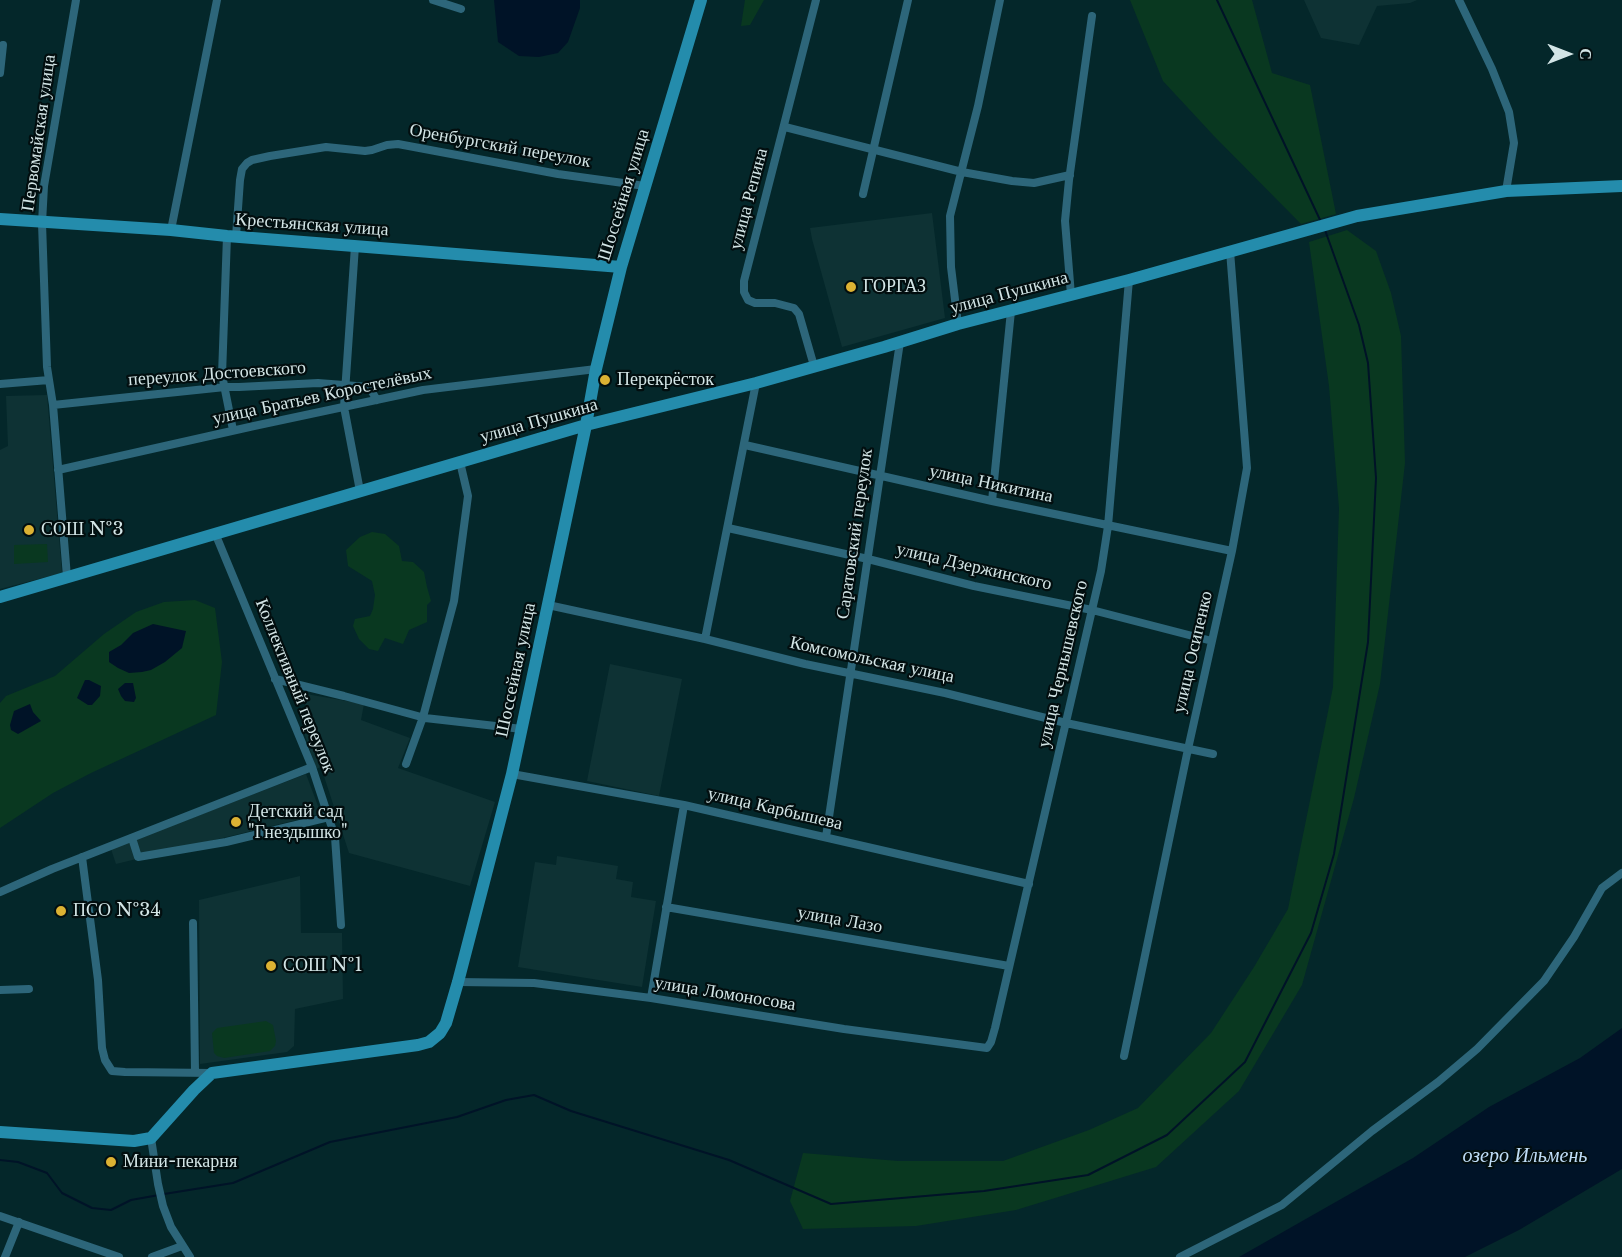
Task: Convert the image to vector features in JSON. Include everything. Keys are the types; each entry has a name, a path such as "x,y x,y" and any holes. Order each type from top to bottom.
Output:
{"main road":[{"name":"Шоссейная улица","path":"212,1073 429,1042 441,1033 446,1023 512,774 596,369 621,267 701,0"},
{"name":"улица Пушкина","path":"0,597 586,425 756,383 958,324 1129,280 1357,216 1506,191 1622,186"},
{"name":"Крестьянская улица","path":"0,219 171,230 621,267"},
{"path":"0,1132 134,1141 151,1138 212,1073"}],"street":[{"name":"Первомайская улица","path":"67,578 53,405 47,367 42,223 44,186 76,0"},
{"path":"171,230 218,0"},
{"path":"433,0 461,9"},
{"name":"улица Репина","path":"814,366 800,314 794,308 748,300 744,292 744,281 816,0"},
{"path":"863,194 908,0"},
{"path":"958,324 951,267 950,216 978,106 1000,0"},
{"path":"1459,0 1492,69 1509,112 1514,143 1506,191"},
{"path":"1071,295 1065,221 1092,16"},
{"path":"0,73 3,45"},
{"path":"785,127 962,172 1012,181 1034,183 1070,176"},
{"name":"Оренбургский переулок","path":"231,236 242,169 247,163 270,156 326,147 365,151 398,144 558,174 645,186"},
{"path":"231,236 222,375 233,430"},
{"path":"355,246 344,406 360,491"},
{"name":"улица Осипенко","path":"1124,1056 1232,551 1246,468 1230,251"},
{"name":"улица Чернышевского","path":"987,1048 995,1028 1101,571 1108,526 1129,280"},
{"path":"992,501 1011,311"},
{"name":"Саратовский переулок","path":"826,837 900,342"},
{"name":"улица Братьев Коростелёвых","path":"58,470 423,390 596,369"},
{"path":"0,384 49,380"},
{"name":"переулок Достоевского","path":"53,405 225,387 318,383 369,387 376,400"},
{"path":"705,639 756,383"},
{"name":"улица Никитина","path":"745,445 880,477 1232,551"},
{"path":"406,764 423,717 454,601 468,496 460,462"},
{"name":"улица Дзержинского","path":"728,528 974,586 1092,610 1212,641"},
{"name":"Коллективный переулок","path":"215,534 312,767 335,837 341,925"},
{"name":"Комсомольская улица","path":"548,605 705,639 805,664 945,693 1066,723 1213,754"},
{"path":"275,679 423,717 522,729"},
{"path":"0,892 52,869 312,767"},
{"name":"улица Карбышева","path":"512,774 684,805 1029,884"},
{"path":"651,998 684,805"},
{"path":"132,838 138,858 226,842 328,817"},
{"path":"82,857 98,980 102,1048 105,1060 112,1071 212,1073"},
{"path":"1180,1257 1282,1205 1372,1131 1438,1082 1477,1048 1544,981 1574,937 1602,888 1622,873"},
{"name":"улица Лазо","path":"666,907 1009,966"},
{"path":"194,923 195,1072"},
{"name":"улица Ломоносова","path":"458,982 534,983 987,1048"},
{"path":"0,990 29,989"},
{"path":"151,1138 163,1206 171,1227 190,1257"},
{"path":"0,1216 119,1257"},
{"path":"5,1257 19,1222"},
{"path":"152,1257 182,1246"}],"shaded area":[{"path":"1304,0 1417,0 1410,3 1377,6 1359,45 1321,38"},
{"name":"ГОРГАЗ","path":"932,213 945,318 842,347 810,228"},
{"name":"СОШ №3","path":"47,395 62,573 0,589 0,450 8,446 6,396"},
{"path":"610,664 682,679 659,796 587,781"},
{"path":"306,694 364,704 361,720 410,738 398,768 495,802 470,886 349,853 321,767 316,769 303,729"},
{"name":"Детский сад \"Гнездышко\"","path":"306,774 321,814 116,864 111,849"},
{"path":"557,856 618,866 616,879 633,882 631,897 656,901 642,987 518,967 535,862 556,865"},
{"name":"СОШ №1","path":"300,876 301,933 342,933 343,999 295,1009 294,1046 287,1052 200,1064 199,900"}],"green space":[{"path":"745,0 764,0 750,25 741,26"},
{"path":"1130,0 1252,0 1272,73 1310,85 1336,214 1301,224 1214,136 1163,81"},
{"path":"1347,230 1376,251 1391,293 1401,336 1405,463 1380,684 1354,798 1302,985 1239,1091 1156,1167 1016,1210 916,1226 803,1229 790,1201 803,1153 898,1161 1003,1161 1089,1130 1138,1108 1211,1033 1288,909 1333,687 1339,508 1329,386 1309,242"},
{"path":"372,532 385,534 399,546 402,561 413,562 424,572 431,601 427,605 427,622 409,630 403,644 385,638 378,651 369,649 359,639 353,626 355,619 370,616 375,595 372,581 348,566 346,550 360,537"},
{"path":"47,544 48,562 14,564 14,545"},
{"path":"195,600 215,608 222,662 216,715 91,773 53,793 0,828 0,703 6,696 55,676 104,634 136,612 164,602"},
{"path":"266,1021 273,1025 276,1041 270,1051 224,1058 214,1053 212,1033 217,1028"}],"water":[{"path":"494,0 580,0 580,8 568,42 558,53 539,57 519,56 498,42"},
{"path":"153,624 186,631 182,648 165,662 142,672 129,673 109,662 109,652 121,645 133,633"},
{"path":"85,680 101,686 100,696 92,705 77,698"},
{"path":"125,683 133,683 136,698 134,702 125,701 121,696 118,689"},
{"path":"30,704 33,712 41,721 18,734 11,730 10,725 14,711"},
{"name":"озеро Ильмень","path":"1622,1028 1622,1169 1519,1230 1465,1257 1239,1257 1413,1158 1489,1107 1580,1058"}],"waterway":[{"path":"1217,0 1321,222"},
{"path":"164,1194 233,1183 330,1142 457,1117 506,1100 534,1095 571,1111 729,1160 831,1204 984,1191 1088,1175 1167,1135 1245,1062 1311,933 1334,854 1368,642 1376,478 1368,363 1359,325 1325,230"},
{"path":"0,1160 18,1162 47,1173 62,1193 92,1208 111,1210 131,1200 159,1195"}],"place":[{"name":"ГОРГАЗ","path":"851,287"},
{"name":"Перекрёсток","path":"605,380"},
{"name":"СОШ №3","path":"29,530"},
{"name":"Детский сад \"Гнездышко\"","path":"236,822"},
{"name":"ПСО №34","path":"61,911"},
{"name":"СОШ №1","path":"271,966"},
{"name":"Мини-пекарня","path":"111,1162"}]}
